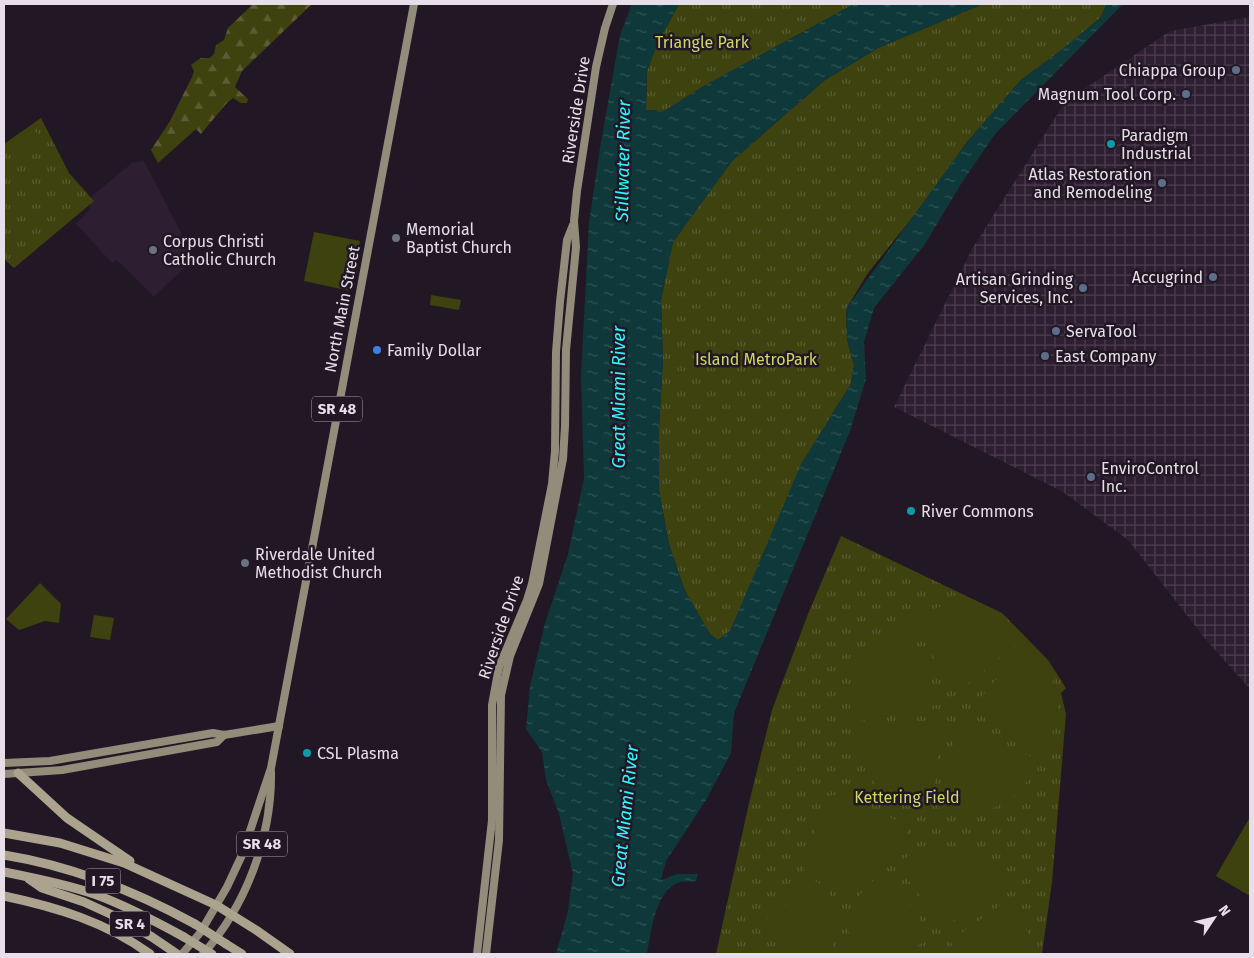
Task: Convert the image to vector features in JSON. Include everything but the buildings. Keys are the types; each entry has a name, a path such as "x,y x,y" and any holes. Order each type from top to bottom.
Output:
{"highway":[{"path":"18,773 67,818 136,864 142,871"},
{"path":"4,834 67,845 104,856 142,871 216,905 290,954"},
{"name":"I 75","path":"4,855 50,864 102,880 154,902 195,924 242,954"},
{"name":"I 75","path":"4,872 65,885 120,904 184,937 212,954"},
{"name":"SR 4","path":"26,876 42,888 84,902 119,918 177,953"},
{"path":"4,896 40,904 92,921 150,954"}],"main road":[{"name":"North Main Street","path":"177,953 200,933 227,887 242,855 270,768 414,4"},
{"name":"Riverside Drive","path":"486,954 499,840 501,695 510,656 539,584 564,451 566,350 576,247 574,221 577,191 596,67 613,4"},
{"name":"Riverside Drive","path":"477,954 492,820 492,705 499,667 532,584 552,484 555,451 556,352 560,302 567,240 574,221"},
{"path":"5,761 50,761 213,733 224,735 279,726"},
{"path":"4,774 62,770 178,750 216,742 224,735"},
{"name":"North Main Street","path":"203,954 214,942 232,914 246,887 260,851 267,821 271,788 270,768"}],"shaded area":[{"path":"1250,17 1250,689 1207,641 1128,540 1063,492 894,407 972,249 1065,102 1170,31"},
{"path":"144,161 194,258 154,297 117,260 112,263 76,224 89,210 92,196 132,163"}],"green space":[{"path":"253,4 312,4 242,71 235,87 248,99 247,103 241,103 233,98 201,134 196,129 158,163 151,150 170,121 192,77 194,71 191,65 201,58 210,58 214,54 216,45 224,40 228,28"},
{"name":"Triangle Park","path":"679,4 854,4 704,86 664,111 646,110 647,71 658,42"},
{"name":"Island MetroPark","path":"983,4 1107,4 1100,18 1021,80 967,142 920,208 868,273 846,309 847,339 854,365 851,384 829,419 730,631 718,640 710,634 685,591 669,544 659,490 659,428 663,361 661,300 673,242 732,161 825,80 878,48"},
{"path":"41,118 69,173 94,201 14,268 4,259 4,144"},
{"path":"33,128 41,140 22,155 13,144"},
{"path":"314,232 360,241 350,291 304,281"},
{"path":"431,295 461,300 459,310 430,305"},
{"name":"Kettering Field","path":"841,536 1002,613 1048,660 1066,688 1061,693 1066,714 1052,882 1042,954 716,954 749,803 772,710 808,614"},
{"path":"40,583 61,604 59,623 45,621 19,630 6,619"},
{"path":"950,604 970,604 985,609 1005,622 1021,640 960,690 950,687 912,618"},
{"path":"94,615 114,618 110,640 90,637"},
{"path":"907,622 940,704 851,723 851,688 859,661 877,640"},
{"path":"1027,644 1047,670 1057,696 1055,724 1050,739 1041,754 998,728 972,708"},
{"path":"913,721 942,722 932,810 900,802 882,791 864,768 857,749 855,730"},
{"path":"969,727 1038,760 1021,788 998,806 970,812 954,812 937,808 957,732 962,728"},
{"path":"835,795 910,826 898,848 880,868 857,882 845,885 824,883 803,873 823,800 828,796"},
{"path":"1250,817 1250,896 1216,876"},
{"path":"939,847 961,851 977,857 991,867 1006,884 943,928 896,863 915,853"},
{"path":"886,870 931,937 904,954 850,954 849,927 854,906 865,888"},
{"path":"801,876 820,884 827,891 835,907 835,936 830,954 793,954 762,931 773,905 786,905"},
{"path":"1014,896 1025,924 1027,954 958,954 950,941"}],"water":[{"path":"632,4 679,4 658,42 647,71 646,110 664,111 704,86 854,4 983,4 878,48 825,80 732,161 673,242 661,300 663,361 659,428 659,490 669,544 685,591 710,634 718,640 730,631 801,464 851,384 854,365 847,339 846,309 967,142 1021,80 1100,18 1107,4 1123,4 995,134 961,184 925,244 874,308 864,342 866,379 850,431 734,713 731,753 706,800 666,861 661,880 677,874 698,874 696,881 680,882 672,886 665,893 656,913 647,954 556,954 568,911 573,874 559,814 546,780 542,752 526,729 530,686 545,623 568,554 584,478 581,375 589,223 620,35"}],"place":[{"name":"Chiappa Group","path":"1236,70"},
{"name":"Magnum Tool Corp.","path":"1186,94"},
{"name":"Paradigm Industrial","path":"1111,144"},
{"name":"Atlas Restoration and Remodeling","path":"1162,183"},
{"name":"Memorial Baptist Church","path":"396,238"},
{"name":"Corpus Christi Catholic Church","path":"153,250"},
{"name":"Accugrind","path":"1213,277"},
{"name":"Artisan Grinding Services, Inc.","path":"1083,288"},
{"name":"ServaTool","path":"1056,331"},
{"name":"Family Dollar","path":"377,350"},
{"name":"East Company","path":"1045,356"},
{"name":"EnviroControl Inc.","path":"1091,477"},
{"name":"River Commons","path":"911,511"},
{"name":"Riverdale United Methodist Church","path":"245,563"},
{"name":"CSL Plasma","path":"307,753"}],"water label":[{"name":"Stillwater River","path":"623,161"},
{"name":"Great Miami River","path":"619,397"},
{"name":"Great Miami River","path":"625,816"}]}
